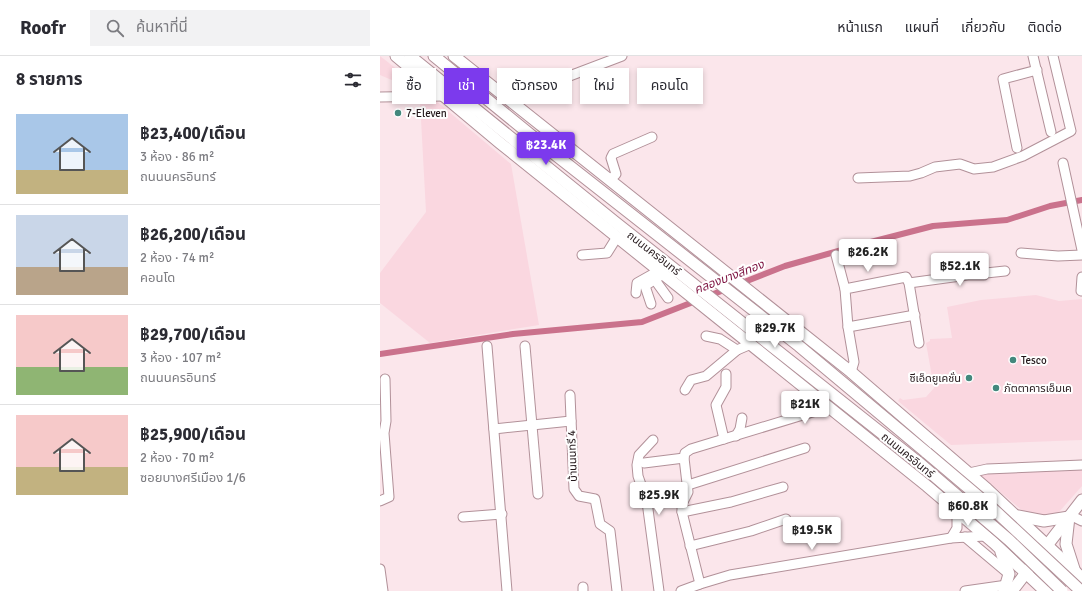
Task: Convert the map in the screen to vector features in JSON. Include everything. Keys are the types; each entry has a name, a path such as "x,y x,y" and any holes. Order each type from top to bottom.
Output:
{"main road":[{"name":"ถนนนครอินทร์","path":"396,56 411,68"},
{"name":"ถนนนครอินทร์","path":"410,56 615,222 698,286 918,462 1008,540 1062,591"},
{"name":"ถนนนครอินทร์","path":"434,56 548,149 712,276 799,346 998,513 1081,591"},
{"path":"454,56 497,90"},
{"name":"ถนนนครอินทร์","path":"436,88 444,95"},
{"name":"ถนนนครอินทร์","path":"455,104 565,196 617,237 659,275 684,291 706,308 957,512 996,545 1045,591"},
{"path":"514,104 851,372 969,473 1079,575"},
{"path":"565,196 615,222"},
{"path":"799,346 806,348 838,371 871,390"},
{"path":"1016,516 1022,529 1020,539 1009,544 996,545 1008,585 1026,572 1082,500"},
{"path":"1016,516 1030,520 1044,521 1069,516"},
{"path":"1069,516 1066,544 1079,575"},
{"path":"1054,591 1053,582 1060,574 1064,572 1079,575"}],"street":[{"path":"572,76 622,56"},
{"path":"1033,56 1051,132"},
{"path":"858,178 910,176 921,174 935,167 960,164 974,169 993,167 1023,156 1071,131 1053,56"},
{"path":"1017,148 1003,79 1036,70"},
{"path":"380,97 392,97"},
{"path":"610,180 616,174 611,158 613,154 652,137"},
{"path":"1063,163 1082,250"},
{"path":"582,255 607,253 617,237"},
{"path":"1021,253 1058,256 1082,255"},
{"path":"836,255 845,289 848,327 854,362 851,372"},
{"path":"909,283 968,275 984,275 986,273 1005,271"},
{"path":"636,293 637,283 659,275"},
{"path":"659,275 668,298"},
{"path":"651,304 645,286 659,275"},
{"path":"845,289 904,276 907,278 919,343"},
{"path":"1081,291 1082,277"},
{"path":"848,327 915,315"},
{"path":"706,336 720,339 737,350"},
{"path":"684,390 688,382 706,376 737,350 751,344"},
{"path":"487,346 502,514 507,591"},
{"path":"525,346 538,494"},
{"path":"724,439 716,405 726,387 726,374"},
{"path":"380,501 389,497 382,431 386,421 385,379"},
{"name":"บ้านนนทรี 4","path":"570,395 575,492 579,496 596,499 600,524 610,531 617,591"},
{"path":"644,463 684,456 691,449 829,407"},
{"path":"736,436 740,429 742,418"},
{"path":"494,429 571,421"},
{"path":"653,440 640,455 637,465 638,476 647,502 659,591"},
{"path":"688,485 805,448"},
{"path":"684,456 688,492 682,504 682,512 700,584"},
{"path":"969,473 987,469 1082,465"},
{"path":"682,512 731,502 783,487"},
{"path":"951,538 957,528 957,512"},
{"path":"463,517 502,514"},
{"path":"1069,516 1082,521"},
{"path":"690,546 751,531 786,519"},
{"path":"681,591 730,575 951,538 985,536"},
{"path":"965,537 1008,585"},
{"path":"380,569 383,591"},
{"path":"966,591 1008,585"}],"shaded area":[{"path":"380,56 395,68 392,68 392,80 380,75"},
{"path":"436,101 511,164 539,325 430,343 380,303 380,273 426,212 420,104 436,104"},
{"path":"1036,295 1059,301 1082,299 1082,440 951,445 898,401 900,398 903,400 926,397 934,388 926,343 930,341 930,339 952,338 947,307 981,300"},
{"path":"1082,470 1082,486 1059,512 1051,517 1025,513 977,472"}],"waterway":[{"name":"คลองบางสีทอง","path":"380,354 513,334 642,322 785,266 863,244 933,226 1007,220 1050,206 1082,200"}],"place":[{"name":"7-Eleven","path":"398,113"},
{"name":"Tesco","path":"1013,360"},
{"name":"ซีเอ็ดยูเคชั่น","path":"969,378"},
{"name":"ภัตตาคารเอ็มเค","path":"996,388"}]}
